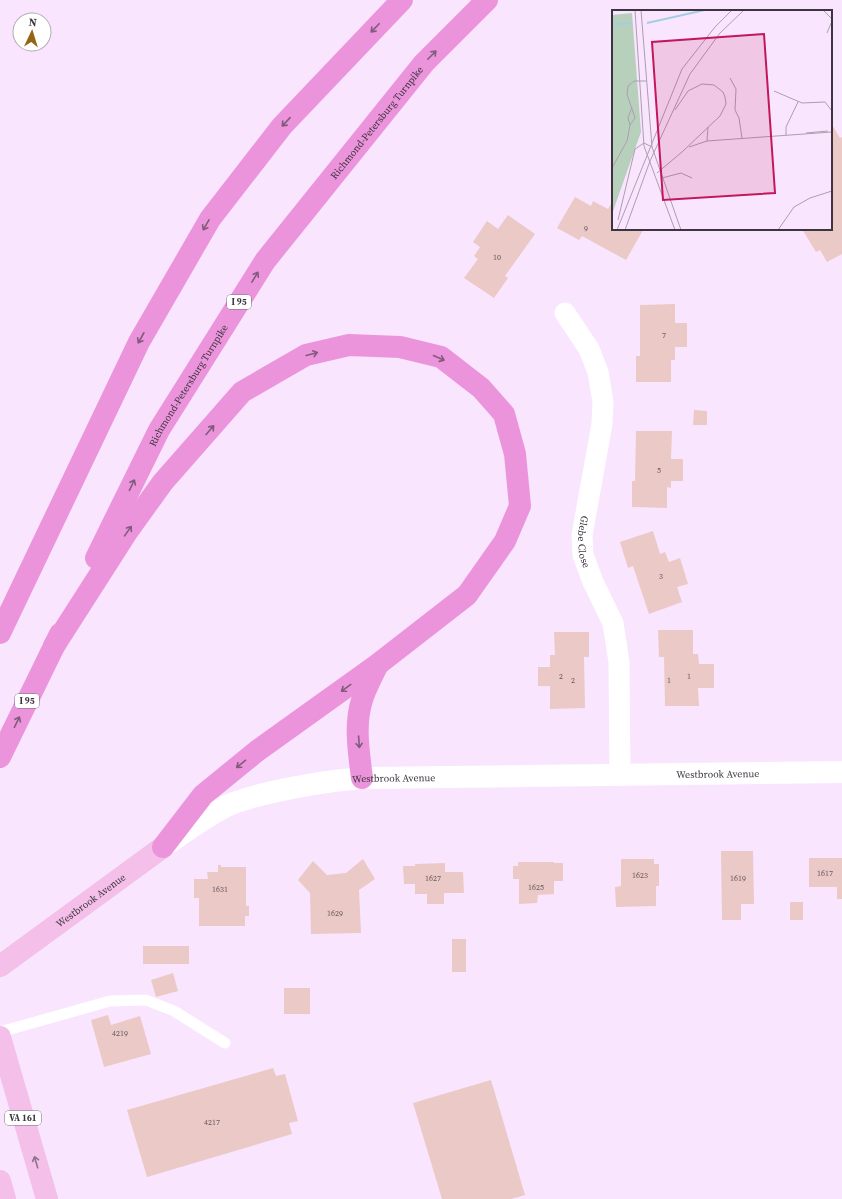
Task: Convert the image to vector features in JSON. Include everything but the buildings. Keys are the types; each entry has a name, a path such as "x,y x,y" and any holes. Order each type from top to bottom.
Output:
{"highway":[{"path":"0,633 139,342 210,219 282,126 402,0"},
{"name":"Richmond-Petersburg Turnpike","path":"0,757 158,430 265,261 424,63 487,0"},
{"path":"54,646 127,532 163,482 242,392 306,355 349,345 400,346 441,357 481,388 504,414 515,454 520,506 505,541 468,595 378,665 257,751 203,795 163,847"},
{"path":"362,778 358,730 359,716 362,700 378,665"}],"main road":[{"name":"Westbrook Avenue","path":"0,966 163,847"},
{"name":"VA 161","path":"0,1038 47,1199"},
{"path":"0,1182 5,1199"}],"street":[{"name":"Glebe Close","path":"565,313 589,349 598,372 603,402 602,424 582,535 583,555 593,582 614,623 619,662 620,774"},
{"name":"Westbrook Avenue","path":"163,847 201,820 228,806 256,796 330,780 362,778 842,772"}],"lane":[{"path":"0,1032 110,1001 146,1000 174,1011 225,1043"}]}
